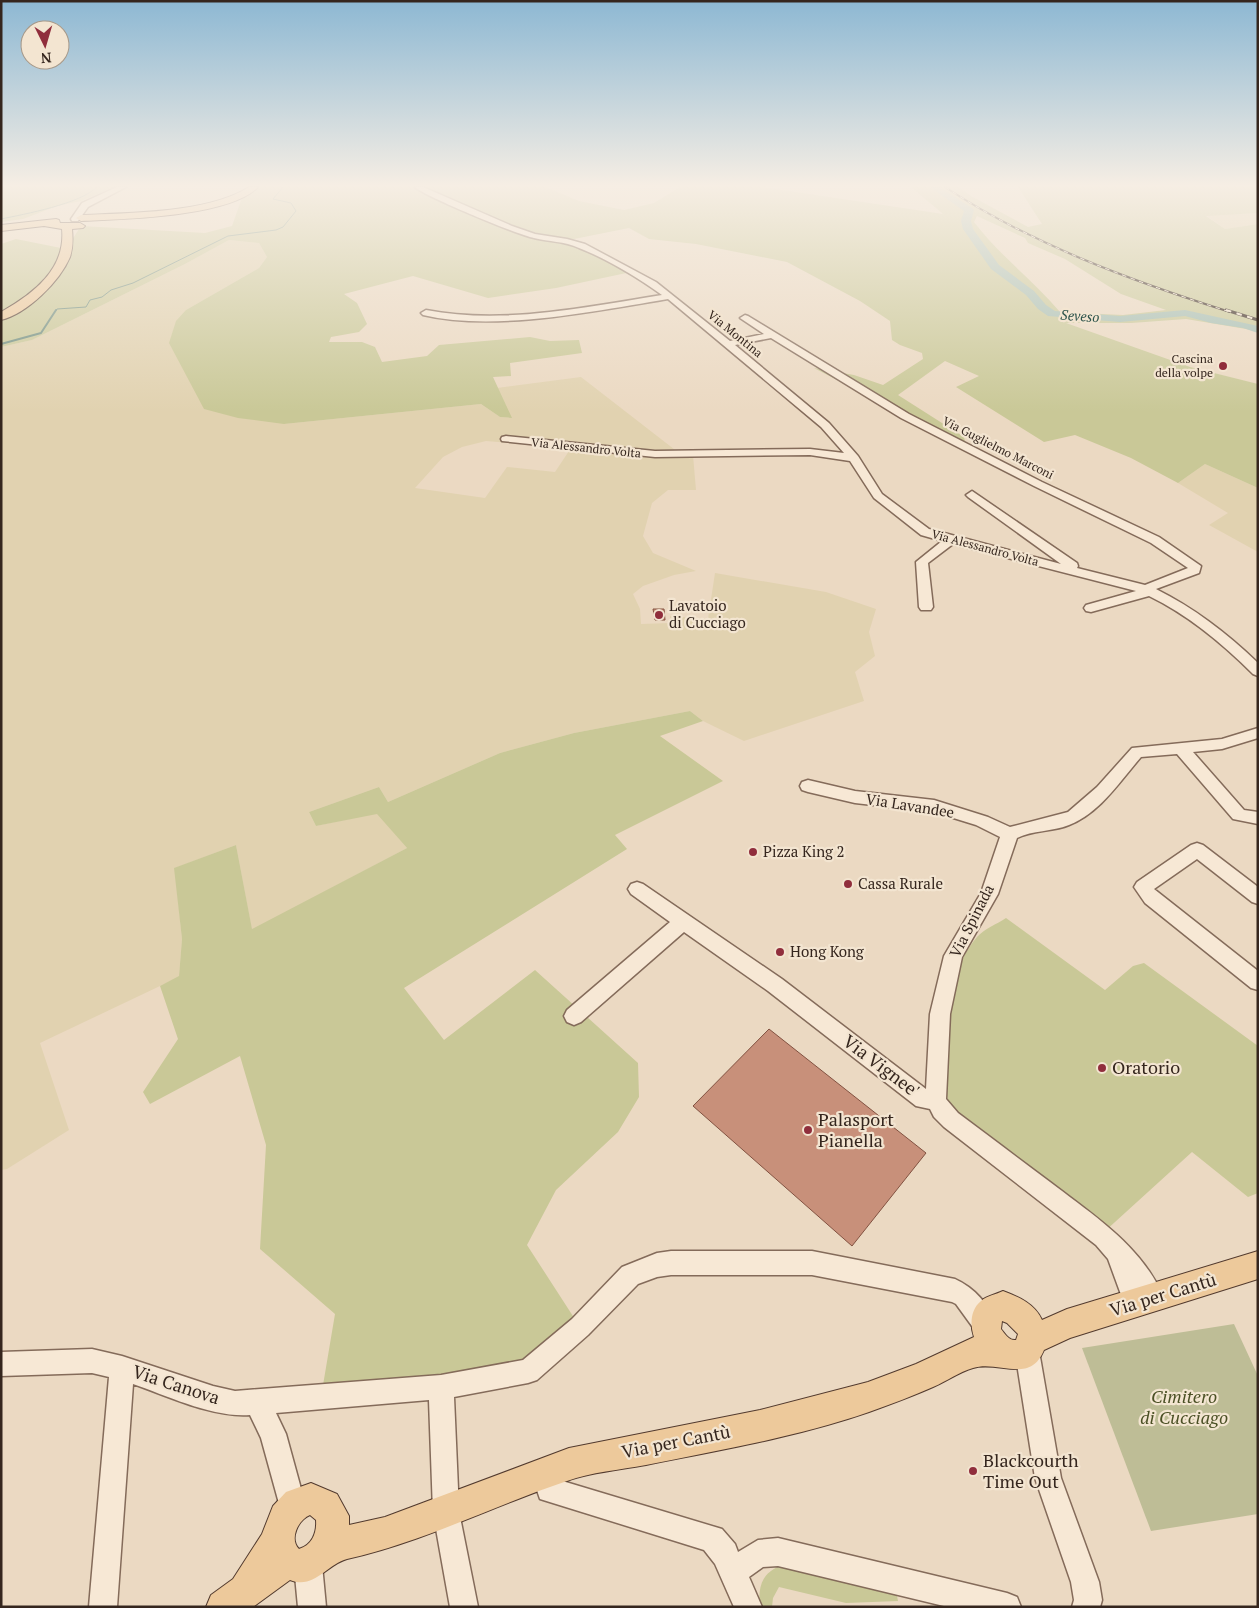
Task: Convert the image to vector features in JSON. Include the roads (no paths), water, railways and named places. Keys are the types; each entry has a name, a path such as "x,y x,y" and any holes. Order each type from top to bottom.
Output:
{"main road":[{"path":"1,317 14,311 44,287 60,267 62,262"},
{"name":"Via per Cantù","path":"231,1602 307,1548 385,1534 544,1473 597,1457 760,1426 868,1398 923,1376 968,1354 984,1350 1022,1349 1067,1324 1258,1265"},
{"name":"Via per Cantù","path":"968,1354 979,1342 985,1327 986,1317 991,1310 1003,1306 1012,1307 1022,1349"},
{"path":"985,1327 990,1340 997,1348 1022,1349"},
{"path":"311,1499 320,1500 332,1514 307,1548 282,1522 293,1506 311,1499"}],"street":[{"name":"Via Montina","path":"612,262 653,284 670,296 824,425 854,458"},
{"path":"426,312 471,320 602,307 670,296"},
{"name":"Via Guglielmo Marconi","path":"745,318 905,416 1038,484 1155,540 1195,566 1194,570 1147,590"},
{"path":"729,344 771,335"},
{"name":"Via Alessandro Volta","path":"506,439 654,454 810,452 854,458 878,496 925,532 1147,590 1170,601 1221,635 1258,672"},
{"path":"972,495 1073,567 1073,570"},
{"path":"926,607 922,562 951,540"},
{"path":"1091,608 1144,593 1147,590"},
{"path":"1010,834 1021,828 1062,821 1078,814 1137,752 1222,744 1258,733"},
{"path":"1181,748 1238,815 1258,818"},
{"name":"Via Lavandee","path":"808,786 855,797 934,806 982,821 1010,834"},
{"name":"Via Spinada","path":"936,1100 940,1014 953,956 989,894 1000,858 1010,834"},
{"path":"1258,897 1196,850 1143,888 1151,898 1258,982"},
{"name":"Via Vignee'","path":"637,889 775,986 923,1099 936,1100 941,1110 951,1120 1104,1237 1118,1251 1143,1300"},
{"path":"574,1016 684,921"},
{"name":"Via Canova","path":"1,1364 92,1361 122,1368 213,1400 235,1404 441,1387 528,1371 580,1327 630,1275 657,1265 670,1263 812,1263 936,1287 955,1291 964,1296 985,1327"},
{"path":"1022,1349 1048,1478 1085,1582 1088,1600 1086,1607"},
{"path":"102,1607 122,1368"},
{"path":"441,1387 446,1512 464,1607"},
{"path":"257,1403 273,1434 293,1506"},
{"path":"544,1473 549,1490 712,1539 725,1554 748,1607"},
{"path":"307,1548 312,1607"},
{"path":"734,1571 758,1554 778,1552 1007,1607"}],"waterway":[{"path":"55,312 57,309 86,307 90,300 102,297 111,290 133,283 175,262"},
{"name":"Seveso","path":"991,262 995,267 1030,293 1042,307 1052,314 1120,319 1185,313 1211,320 1245,325 1258,330"},
{"path":"1,344 41,333 56,310"}],"railway":[{"path":"1090,262 1119,274 1230,312"},
{"path":"1226,310 1258,320"}],"place":[{"name":"Cascina della volpe","path":"1223,366"},
{"name":"Lavatoio di Cucciago","path":"659,615"},
{"name":"Pizza King 2","path":"753,852"},
{"name":"Cassa Rurale","path":"848,884"},
{"name":"Hong Kong","path":"780,952"},
{"name":"Oratorio","path":"1102,1068"},
{"name":"Palasport Pianella","path":"808,1130"},
{"name":"Blackcourth Time Out","path":"973,1471"}],"park label":[{"name":"Cimitero di Cucciago","path":"1184,1407"}]}
